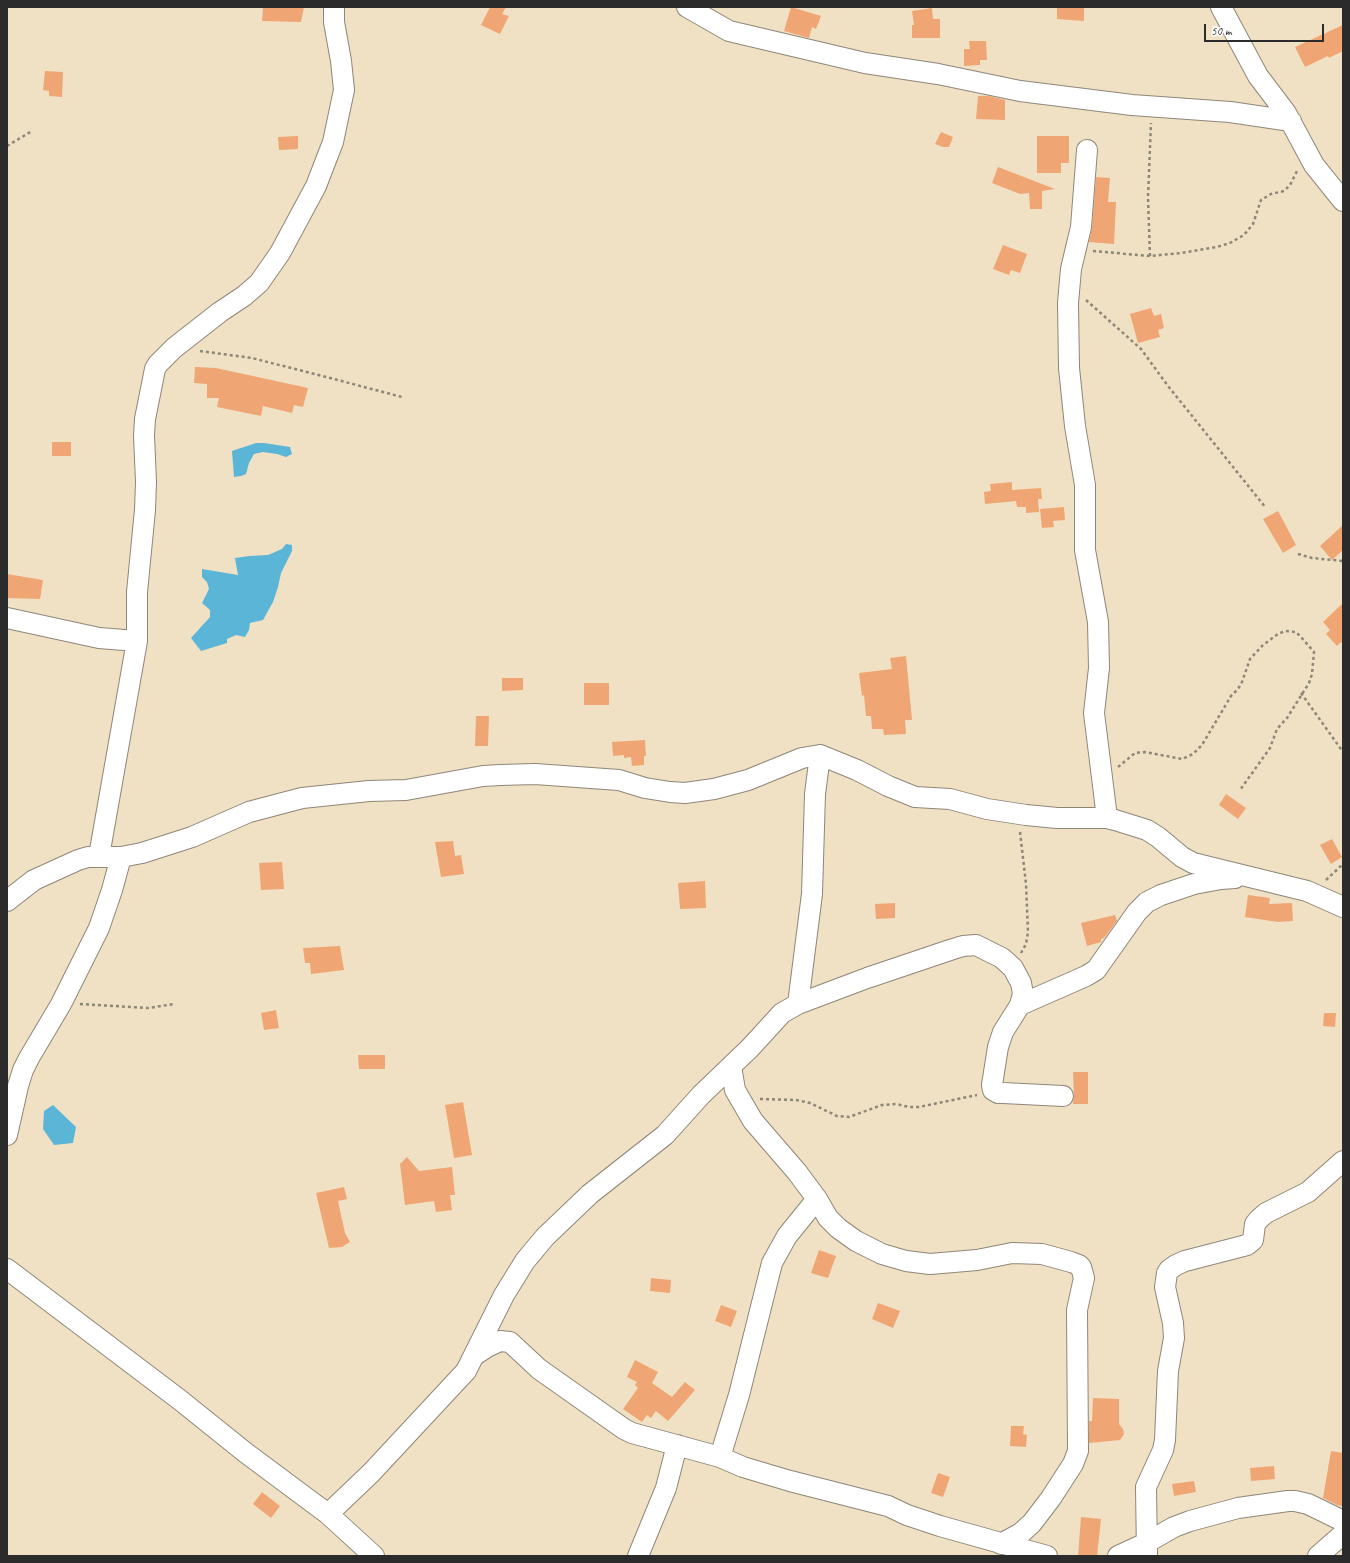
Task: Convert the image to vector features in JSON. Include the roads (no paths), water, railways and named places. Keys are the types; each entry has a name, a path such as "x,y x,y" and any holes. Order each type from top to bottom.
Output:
{"street":[{"path":"99,856 137,641 137,592 145,510 145,419 155,369 174,348 220,312 244,296 259,283 280,253 316,186 333,142 344,90 341,61 334,22 334,7"},
{"path":"687,7 729,31 865,63 938,74 1020,91 1152,106 1230,112 1291,121"},
{"path":"1221,7 1258,76 1291,121 1314,165 1343,201"},
{"path":"1087,150 1081,227 1074,250 1068,303 1069,368 1075,426 1085,485 1085,550 1098,622 1099,668 1094,713 1107,818"},
{"path":"7,618 99,638 137,641"},
{"path":"7,901 34,880 78,860 99,856 121,857 142,853 192,837 249,812 288,801 315,796 369,791 406,790 482,776 535,774 619,780 645,788 685,793 714,789 748,780 802,758 820,755 857,770 888,786 915,797 928,799 950,799 986,809 1026,815 1057,818 1107,818 1147,830 1182,857 1193,862 1310,892 1343,907"},
{"path":"798,1004 812,894 815,794 820,755"},
{"path":"7,1135 23,1070 61,1004 99,928 121,857"},
{"path":"1020,1005 1086,976 1096,970 1137,912 1147,902 1161,895 1194,884 1221,879 1251,878"},
{"path":"328,1514 371,1473 466,1371 504,1295 525,1261 545,1237 590,1194 665,1135 701,1095 782,1013 798,1004 867,978 963,946 976,945 988,951 1013,968 1021,983 1023,994 1020,1005 1003,1032 998,1047 992,1085 995,1091 1003,1093 1063,1096"},
{"path":"731,1066 733,1083 739,1098 753,1121 817,1199 828,1218 838,1228 856,1241 882,1254 906,1261 930,1264 977,1260 1012,1253 1042,1254 1071,1262 1079,1265 1081,1268 1084,1278 1077,1310 1078,1451 1073,1464 1056,1491 1032,1523 1021,1533 1001,1544"},
{"path":"1147,1550 1146,1487 1163,1450 1165,1440 1168,1371 1174,1338 1173,1323 1166,1287 1167,1273 1176,1265 1185,1261 1241,1248 1247,1245 1253,1240 1255,1224 1259,1219 1266,1213 1308,1192 1343,1161"},
{"path":"720,1457 740,1395 772,1263 787,1236 817,1199"},
{"path":"7,1269 180,1400 246,1453 328,1514 374,1556"},
{"path":"475,1355 487,1346 500,1340 510,1342 539,1369 624,1429 632,1433 720,1457 743,1467 790,1481 888,1506 907,1515 940,1526 1047,1556"},
{"path":"638,1556 666,1488 677,1445"},
{"path":"1118,1556 1147,1550 1174,1527 1190,1521 1238,1508 1288,1500 1308,1504 1343,1521"},
{"path":"1318,1556 1343,1534"}],"water":[{"path":"256,443 290,447 292,454 286,457 263,452 254,454 249,463 246,474 234,477 232,451"},
{"path":"286,544 292,545 292,551 281,573 273,602 263,620 250,623 249,630 245,637 236,635 227,639 227,643 201,651 191,638 210,617 210,610 202,603 209,589 207,582 202,577 202,569 238,575 235,558 268,555 282,549"},
{"path":"53,1105 76,1127 73,1143 54,1145 43,1129 44,1111"}]}
